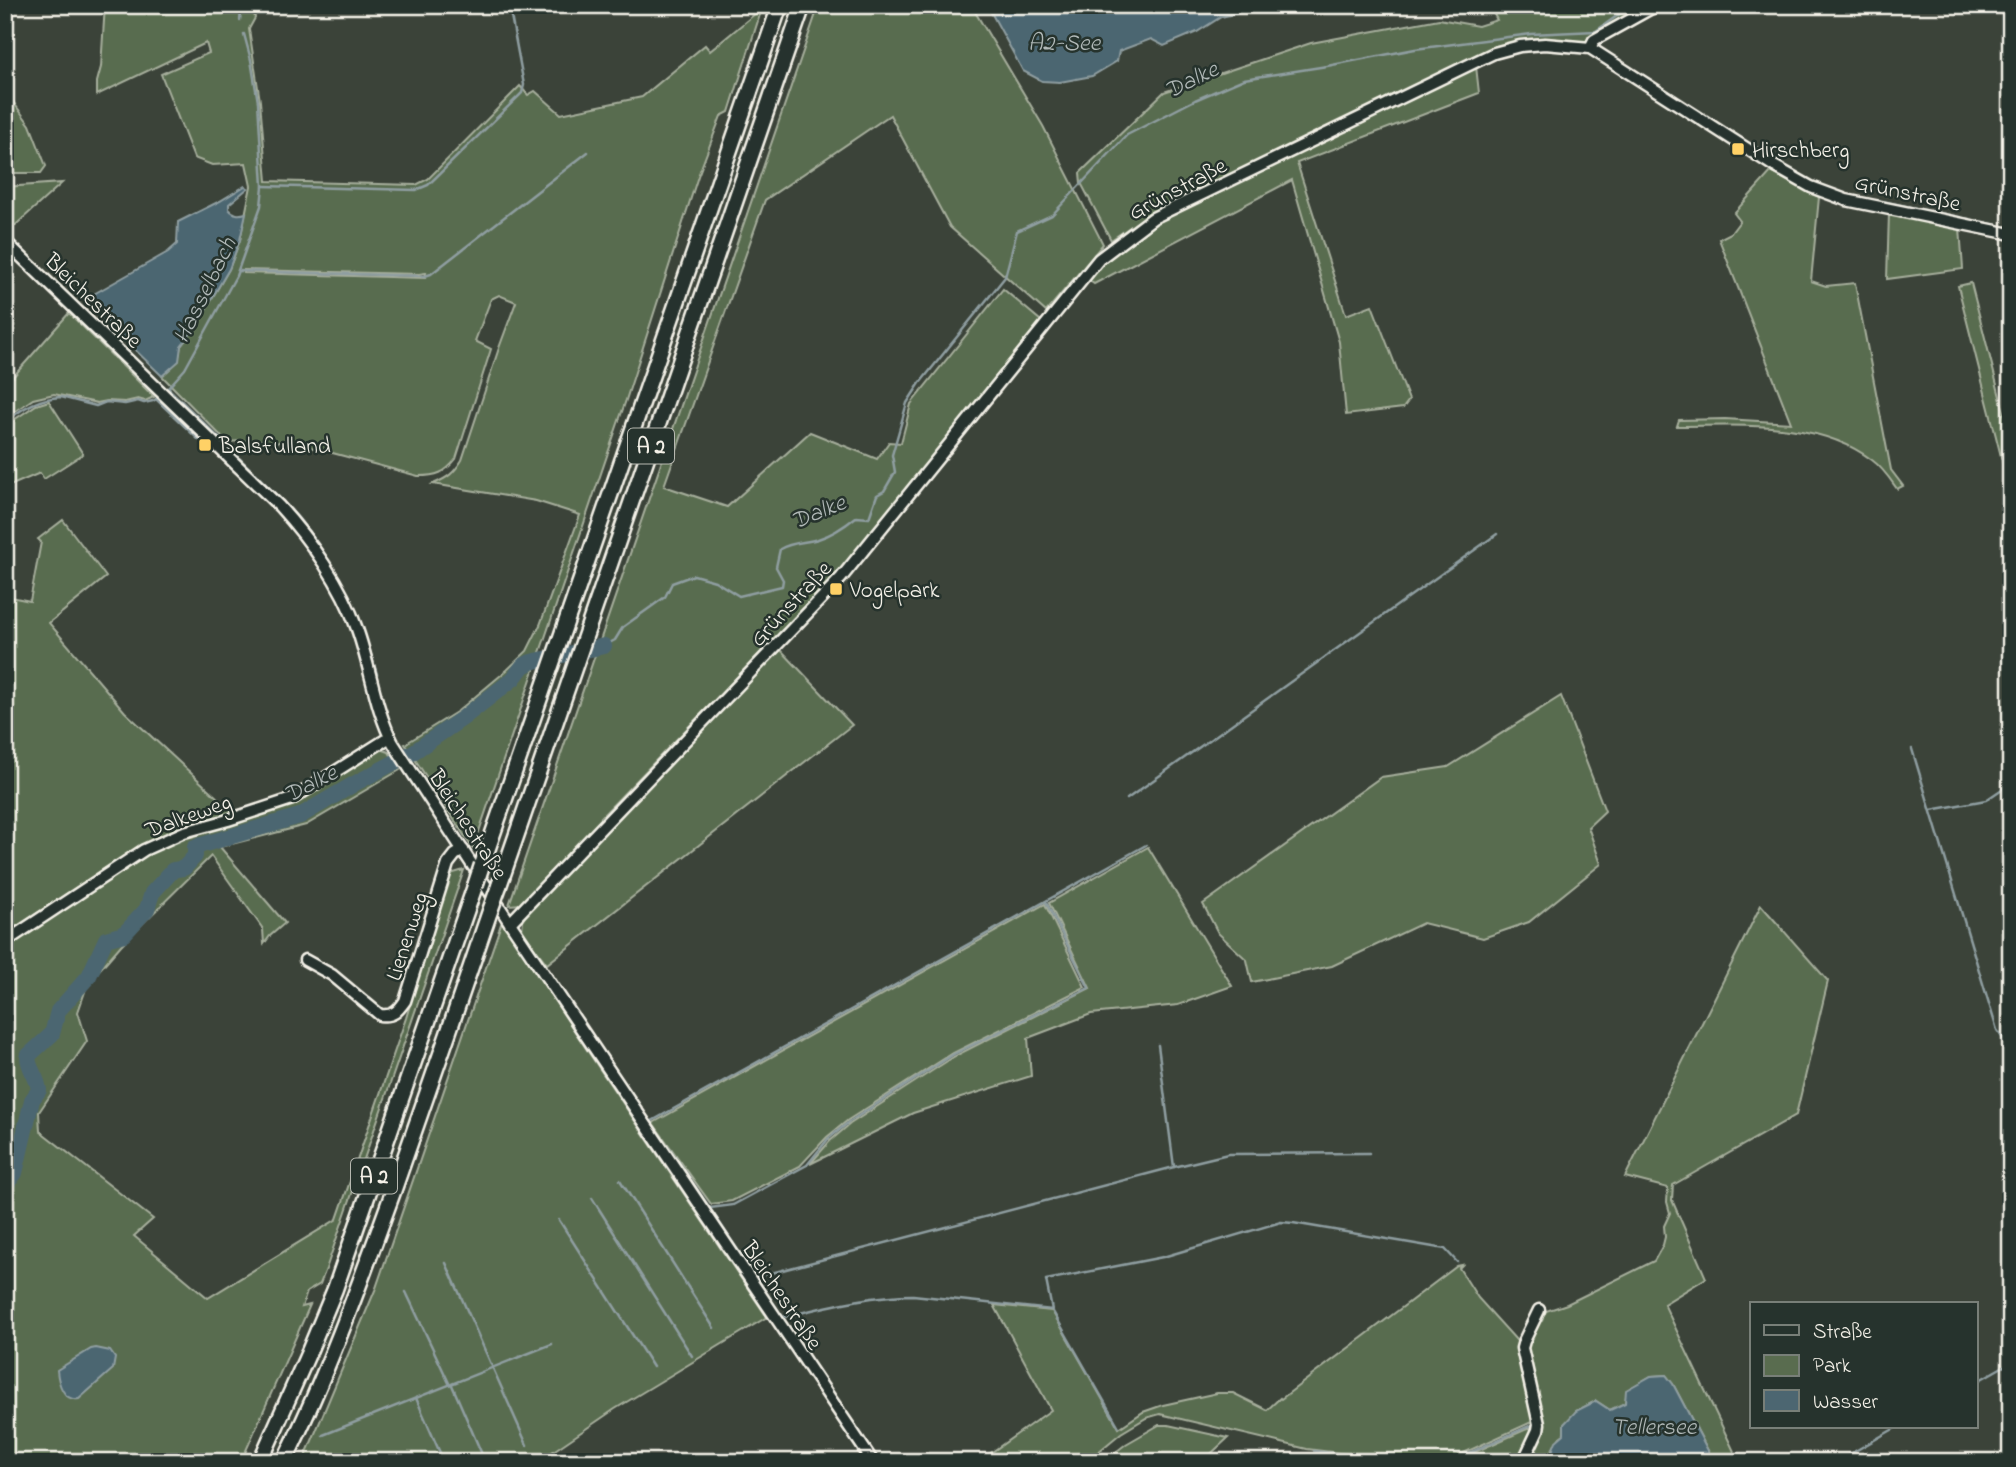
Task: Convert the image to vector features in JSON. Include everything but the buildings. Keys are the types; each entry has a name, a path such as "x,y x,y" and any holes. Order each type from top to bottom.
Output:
{"highway":[{"name":"A 2","path":"260,1462 334,1289 780,5"},
{"name":"A 2","path":"284,1462 342,1331 425,1103 803,5"}],"street":[{"path":"1590,48 1594,40 1657,5"},
{"name":"Grünstraße","path":"510,922 841,578 1090,270 1111,248 1153,218 1494,53 1520,46 1545,44 1590,48 1811,187 1846,200 2011,234"},
{"name":"Bleichestraße","path":"5,242 296,525 327,570 356,626 392,740 510,922 873,1462"},
{"name":"Dalkeweg","path":"5,943 144,850 184,832 292,799 392,740"},
{"name":"Lienenweg","path":"305,960 332,975 380,1014 387,1016 396,1013 405,1002 448,864 463,850"},
{"path":"1523,1462 1539,1424 1522,1348 1539,1310"}],"green space":[{"path":"105,5 253,5 255,18 249,29 260,101 267,181 416,185 428,179 520,86 528,95 535,91 561,114 642,97 705,45 710,51 756,13 758,5 763,5 729,112 721,116 698,176 627,397 473,849 405,744 458,711 527,651 540,625 580,515 536,501 433,484 450,475 462,460 516,302 499,295 491,299 475,341 491,349 456,459 440,473 418,476 299,444 257,440 227,442 162,376 178,361 181,346 229,269 240,240 251,186 246,163 212,165 194,158 161,74 209,53 206,43 97,95","holes":["244,270 426,273 425,278 244,273"]},
{"path":"819,5 971,5 1043,126 1103,244 1046,312 950,227 890,115 765,200 664,486 727,507 810,432 877,459 889,442 901,443 911,404 1003,289 1041,321 837,574 601,817 603,820 522,904 509,905"},
{"path":"1489,5 1649,5 1585,42 1546,38 1519,42 1475,58 1150,213 1111,240 1081,183 1080,173 1164,92 1311,43 1439,19 1478,26 1497,20"},
{"path":"1476,66 1479,93 1297,163 1346,315 1372,305 1409,400 1403,408 1346,415 1339,342 1292,180 1094,284 1087,279 1100,264 1155,222"},
{"path":"5,91 30,125 46,166 41,173 5,173"},
{"path":"1771,172 1819,197 1811,281 1826,286 1855,283 1891,470 1903,486 1897,489 1872,460 1828,437 1804,431 1752,426 1677,426 1679,420 1725,419 1791,423 1719,239 1731,233 1740,221 1734,213"},
{"path":"62,183 9,231 5,228 5,187"},
{"path":"1889,213 1960,228 1963,269 1887,279"},
{"path":"1971,283 2011,440 2011,496 1958,286"},
{"path":"69,313 154,397 145,401 138,399 97,403 54,394 33,399 5,418 5,372 12,378"},
{"path":"49,401 83,454 44,479 40,473 5,488 5,426 36,405"},
{"path":"63,520 106,577 49,623 125,712 234,813 183,826 141,845 5,934 5,550 6,554 13,556 6,596 30,601 41,542 38,539"},
{"path":"780,649 852,725 547,964 522,931 526,913"},
{"path":"1561,696 1605,811 1588,827 1601,864 1529,922 1483,938 1423,923 1332,966 1252,982 1247,960 1218,933 1203,904 1381,777 1448,767"},
{"path":"381,749 389,752 400,770 306,825 220,847 285,923 264,944 263,929 211,856 121,945 88,983 78,1012 87,1041 39,1112 40,1131 153,1219 134,1236 208,1298 337,1219 406,1018 450,874 464,870 326,1269 320,1284 307,1292 302,1307 310,1305 241,1462 5,1462 5,948 145,853 180,838 294,803"},
{"path":"1148,847 1232,986 1178,1005 1091,1014 1028,1038 1031,1076 913,1113 810,1164 830,1141 850,1124 955,1056 1090,988 1049,903"},
{"path":"1045,904 1085,987 953,1053 848,1120 827,1137 800,1166 732,1201 711,1204 653,1123"},
{"path":"1761,905 1828,981 1796,1115 1673,1185 1672,1200 1706,1278 1664,1304 1739,1462 1714,1462 1666,1375 1651,1376 1627,1390 1625,1403 1610,1410 1596,1401 1576,1411 1550,1453 1548,1462 1530,1462 1543,1431 1543,1417 1527,1353 1528,1344 1546,1311 1567,1304 1654,1261 1663,1245 1664,1226 1670,1213 1667,1202 1668,1188 1625,1177"},
{"path":"502,921 767,1317 615,1409 543,1458 542,1462 303,1462 376,1288"},
{"path":"1462,1265 1459,1268 1478,1298 1517,1341 1536,1420 1444,1462 1411,1462 1307,1449 1160,1414 1146,1418 1121,1433 1086,1462 978,1462 1051,1410 994,1305 1052,1311 1119,1428 1143,1412 1217,1393 1233,1393 1267,1410 1457,1266"},
{"path":"1159,1425 1228,1438 1202,1462 1103,1462 1126,1444"},
{"path":"1534,1426 1518,1462 1452,1462"}],"water":[{"name":"A2-See","path":"987,5 1273,5 1221,17 1197,32 1164,46 1151,39 1119,51 1117,61 1092,76 1060,82 1042,81 1023,71"},
{"path":"245,186 248,188 229,204 229,209 233,212 246,213 240,240 229,269 181,346 179,361 162,376 93,309 92,295 168,252 177,244 178,222"},
{"path":"96,1348 110,1351 115,1358 113,1369 79,1399 69,1397 60,1385 57,1370"},
{"name":"Tellersee","path":"1666,1375 1714,1462 1548,1462 1556,1441 1564,1434 1564,1424 1576,1411 1596,1401 1610,1410 1625,1403 1626,1390 1651,1376"}],"waterway":[{"name":"Hasselbach","path":"240,20 242,5"},
{"path":"263,186 416,190 428,185 522,93 524,85 509,5"},
{"name":"Dalke","path":"604,646 615,640 623,627 665,597 672,583 694,575 715,581 739,596 782,586 783,580 776,567 780,549 823,537 856,517 869,518 877,495 884,491 895,472 892,455 907,403 1005,277 1017,231 1052,215 1127,135 1195,100 1244,79 1415,49 1531,34 1596,31 1632,5"},
{"name":"Hasselbach","path":"167,389 185,369 236,276 261,206 263,186 258,102 244,34"},
{"path":"238,271 431,274 588,152"},
{"path":"1882,201 2011,228"},
{"path":"169,389 221,440"},
{"name":"Hasselbach","path":"5,423 17,413 45,399 61,397 96,406 106,402 144,403 158,398"},
{"path":"156,399 199,440"},
{"path":"234,453 291,510 325,555 355,612 377,674"},
{"path":"1127,799 1497,534"},
{"name":"Dalke","path":"5,1186 15,1173 32,1100 39,1090 28,1056 52,1034 58,1011 89,976 106,939 124,934 147,909 152,893 173,870 184,868 195,856 195,847 300,816 412,753 513,679 523,666 604,646"},
{"path":"1912,749 1997,1030 2011,1050"},
{"path":"1931,810 1986,800 2011,783"},
{"path":"652,1121 1146,845"},
{"path":"710,1208 733,1205 807,1165 828,1139 849,1122 954,1054 1089,988 1046,902"},
{"path":"1158,1045 1174,1167 1228,1154 1369,1153"},
{"path":"668,1146 783,1317 864,1299 913,1295 1052,1310 1046,1280 1163,1257 1281,1222 1445,1249 1457,1262"},
{"path":"756,1277 1174,1167"},
{"path":"620,1180 714,1328"},
{"path":"592,1198 692,1356"},
{"path":"559,1220 653,1367"},
{"path":"446,1263 527,1445"},
{"path":"406,1292 449,1383"},
{"path":"1052,1310 1119,1427"},
{"path":"323,1435 552,1344"},
{"path":"1978,1381 2011,1362"},
{"path":"452,1385 484,1459"},
{"path":"416,1398 444,1462"},
{"path":"1449,1462 1534,1424"},
{"path":"1836,1462 1895,1428"},
{"path":"1314,1451 1394,1462"}],"place":[{"name":"Hirschberg","path":"1738,149"},
{"name":"Balsfulland","path":"205,445"},
{"name":"Vogelpark","path":"836,589"}]}
